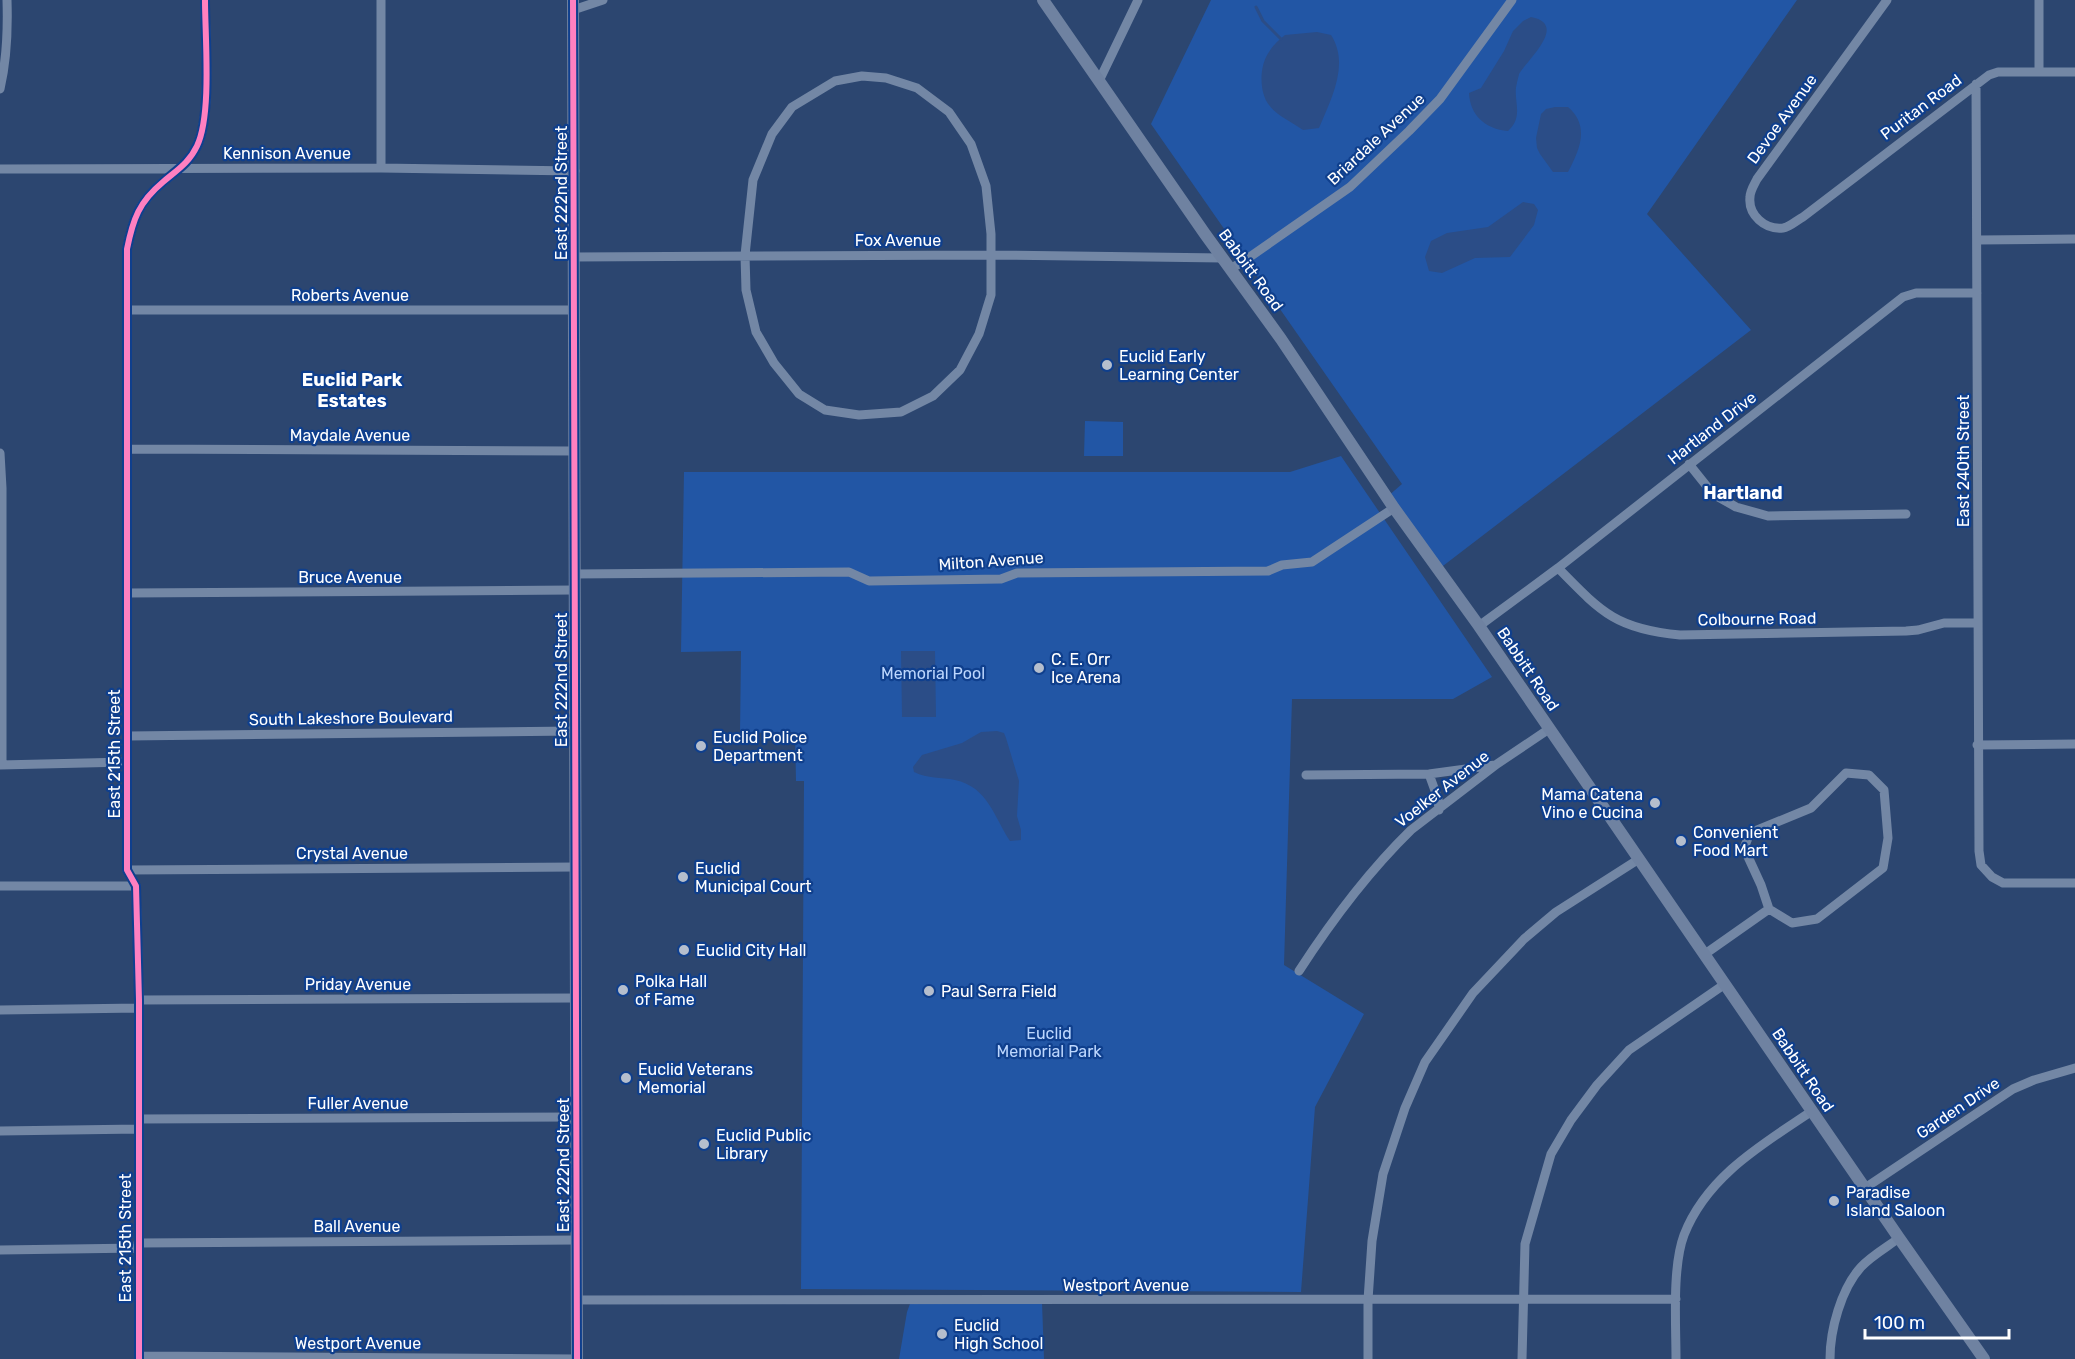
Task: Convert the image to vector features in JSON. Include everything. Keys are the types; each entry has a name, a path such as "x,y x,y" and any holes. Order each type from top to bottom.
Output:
{"main road":[{"name":"Babbitt Road","path":"1043,0 1281,339 1394,508 1479,626 1984,1359"},
{"name":"East 222nd Street","path":"573,5 577,1359"}],"street":[{"path":"0,89 6,64 7,0"},
{"name":"East 215th Street","path":"138,1358 139,1004 136,886 127,870 128,249 133,222 141,207 153,191 182,168 197,146 203,126 205,107 205,0"},
{"path":"381,0 381,168"},
{"path":"573,5 603,0"},
{"path":"1099,81 1137,0"},
{"name":"Briardale Avenue","path":"1230,269 1350,187 1409,131 1440,99 1512,0"},
{"name":"Devoe Avenue","path":"1803,216 1785,228 1771,227 1760,222 1749,200 1751,192 1757,180 1887,0"},
{"path":"2039,0 2039,72"},
{"name":"Puritan Road","path":"1803,216 1989,75 1998,72 2075,72"},
{"path":"862,76 886,78 917,88 950,112 971,144 986,186 992,234 991,295 979,334 960,370 933,396 901,412 859,415 825,410 799,393 774,363 756,332 746,290 745,255 753,180 772,134 792,107 835,81 862,76"},
{"name":"East 240th Street","path":"1976,84 1977,838 1981,865 1992,877 2003,883 2075,883"},
{"name":"Kennison Avenue","path":"0,169 381,168 575,171"},
{"path":"1977,240 2075,239"},
{"name":"Fox Avenue","path":"574,257 992,255 1222,258"},
{"name":"Hartland Drive","path":"1479,626 1558,568 1903,297 1916,293 1977,293"},
{"name":"Roberts Avenue","path":"128,310 573,310"},
{"name":"Maydale Avenue","path":"128,448 573,451"},
{"path":"0,453 2,488 1,765 127,762"},
{"path":"1689,464 1713,494 1736,507 1768,516 1906,514"},
{"name":"Milton Avenue","path":"574,574 849,572 869,581 1001,579 1024,572 1268,571 1282,565 1312,562 1394,508"},
{"name":"Colbourne Road","path":"1558,568 1603,612 1626,625 1653,633 1680,635 1906,632 1944,623 1977,623"},
{"name":"Bruce Avenue","path":"128,593 574,590"},
{"name":"Voelker Avenue","path":"1299,971 1325,931 1368,876 1412,830 1497,764 1549,729"},
{"name":"South Lakeshore Boulevard","path":"128,736 574,730"},
{"path":"1977,745 2075,744"},
{"path":"1306,775 1429,774 1497,764"},
{"path":"1846,773 1869,775 1884,790 1888,838 1883,868 1817,919 1792,923 1769,909 1744,848 1750,833 1811,808 1846,773"},
{"path":"1429,774 1438,799 1439,810"},
{"path":"1368,1359 1368,1300 1372,1241 1383,1174 1405,1108 1425,1062 1473,993 1524,939 1556,912 1639,859"},
{"name":"Crystal Avenue","path":"127,870 576,867"},
{"path":"0,886 136,886"},
{"path":"1705,954 1769,909"},
{"path":"1522,1359 1525,1244 1551,1154 1571,1120 1597,1085 1629,1050 1725,984"},
{"name":"Priday Avenue","path":"0,1010 139,1004 577,998"},
{"name":"Garden Drive","path":"1865,1188 2013,1089 2075,1068"},
{"path":"1676,1359 1676,1299 1684,1235 1704,1198 1736,1163 1812,1111"},
{"name":"Fuller Avenue","path":"0,1131 139,1124 577,1117"},
{"path":"1830,1359 1835,1322 1844,1296 1861,1267 1899,1238"},
{"name":"Ball Avenue","path":"0,1250 138,1245 577,1240"},
{"name":"Westport Avenue","path":"576,1300 1676,1299"},
{"name":"Westport Avenue","path":"138,1358 577,1359"}],"green space":[{"path":"1211,0 1797,0 1647,214 1751,330 1439,569 1387,497 1402,484 1151,124"},
{"path":"1085,421 1123,422 1123,456 1084,456"},
{"name":"Euclid Memorial Park","path":"1341,456 1492,677 1453,699 1292,699 1284,965 1364,1014 1315,1107 1301,1292 801,1289 804,781 796,781 795,732 740,733 741,651 681,652 684,472 1290,472"},
{"path":"911,1301 1042,1302 1044,1359 899,1359"}],"shaded area":[{"path":"1531,17 1542,21 1546,27 1546,34 1519,74 1516,89 1516,119 1508,131 1500,130 1480,119 1472,108 1469,93 1481,88 1504,51 1513,31"},
{"path":"1317,32 1331,35 1339,58 1339,70 1337,82 1319,128 1303,130 1280,116 1269,105 1263,93 1263,64 1271,49 1285,35"},
{"path":"1568,107 1575,114 1581,130 1579,146 1568,172 1553,172 1537,148 1536,138 1541,114 1546,109"},
{"path":"1523,202 1534,204 1538,210 1534,225 1510,257 1475,258 1442,273 1429,271 1425,257 1431,241 1447,233 1488,227"},
{"path":"901,651 935,651 936,717 902,717"},
{"path":"981,732 1004,733 1019,781 1017,816 1021,840 1010,841 989,804 975,789 955,780 929,777 914,772 913,767 922,755 962,743"}],"waterway":[{"path":"1256,7 1263,21 1281,39"}],"cycle path":[{"path":"139,1359 139,1000 136,886 127,870 127,249 135,220 143,204 155,189 190,157 202,132 206,96 205,0"},
{"path":"573,0 577,1359"}],"place":[{"name":"Euclid Early Learning Center","path":"1107,365"},
{"name":"C. E. Orr Ice Arena","path":"1039,668"},
{"name":"Euclid Police Department","path":"701,746"},
{"name":"Mama Catena Vino e Cucina","path":"1655,803"},
{"name":"Convenient Food Mart","path":"1681,841"},
{"name":"Euclid Municipal Court","path":"683,877"},
{"name":"Euclid City Hall","path":"684,950"},
{"name":"Polka Hall of Fame","path":"623,990"},
{"name":"Paul Serra Field","path":"929,991"},
{"name":"Euclid Veterans Memorial","path":"626,1078"},
{"name":"Euclid Public Library","path":"704,1144"},
{"name":"Paradise Island Saloon","path":"1834,1201"},
{"name":"Euclid High School","path":"942,1334"}],"district":[{"name":"Euclid Park Estates","path":"352,390"},
{"name":"Hartland","path":"1743,493"}],"park label":[{"name":"Memorial Pool","path":"933,673"}]}
